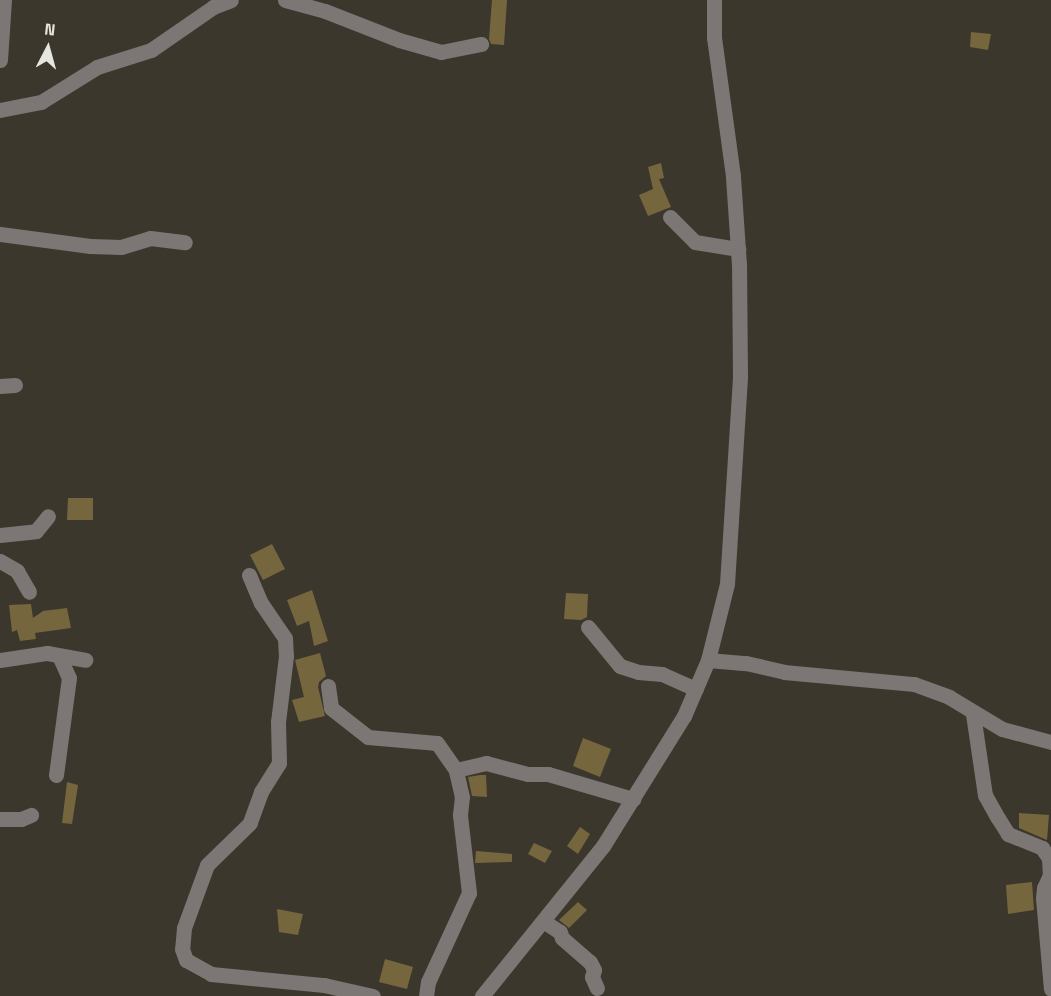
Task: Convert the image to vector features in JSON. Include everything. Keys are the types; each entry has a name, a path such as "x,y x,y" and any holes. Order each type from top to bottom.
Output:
{"street":[{"path":"0,60 4,0"},
{"path":"0,102 0,110 41,102 97,67 151,50 213,7 231,0"},
{"path":"285,0 325,11 399,40 441,52 482,44"},
{"path":"482,996 603,846 684,716 708,660 727,584 740,376 738,249 733,176 714,38 714,0"},
{"path":"670,217 695,242 738,249"},
{"path":"0,234 90,246 121,247 150,238 185,242"},
{"path":"0,535 36,531 48,516"},
{"path":"0,561 16,571 29,592"},
{"path":"249,575 261,603 285,638 286,656 278,722 279,763 261,792 250,823 207,865 184,928 182,949 186,960 211,974 324,985 373,996"},
{"path":"588,627 620,666 638,672 662,674 696,689"},
{"path":"0,660 47,653 85,660"},
{"path":"56,775 69,678 59,656"},
{"path":"708,660 746,663 784,672 914,684 949,697 973,714 1002,729 1051,742"},
{"path":"328,686 331,708 368,737 437,743 456,770 462,797 460,815 469,893 428,982 426,996"},
{"path":"973,714 986,795 993,811 1008,834 1042,848 1049,858 1050,875 1044,888 1043,898 1051,989"},
{"path":"456,770 486,763 528,774 548,774 633,799"},
{"path":"0,819 21,819 31,815"},
{"path":"543,921 560,932 562,938 590,962 594,970 592,977 597,988"}],"building":[{"path":"492,0 507,0 504,45 491,44 489,39"},
{"path":"971,32 991,34 988,50 970,47"},
{"path":"661,163 664,178 659,179 671,207 648,216 639,195 653,189 648,167"},
{"path":"68,498 93,498 93,520 67,520"},
{"path":"272,544 285,569 263,580 250,555"},
{"path":"312,590 328,641 314,646 309,621 297,626 287,600"},
{"path":"566,593 588,594 587,617 581,620 564,619"},
{"path":"31,604 33,618 43,611 67,608 71,628 35,633 36,639 20,641 17,630 12,632 9,605"},
{"path":"320,653 326,676 319,682 318,687 325,716 299,722 292,700 304,697 295,660"},
{"path":"583,738 611,749 600,777 573,766"},
{"path":"486,775 487,797 472,796 468,777"},
{"path":"67,782 78,785 72,824 62,823"},
{"path":"1019,813 1049,815 1047,840 1019,828"},
{"path":"580,827 590,834 578,854 567,846"},
{"path":"534,843 552,851 545,863 528,854"},
{"path":"476,851 512,854 512,862 475,863"},
{"path":"1032,882 1034,910 1008,914 1006,885"},
{"path":"578,902 587,910 569,928 559,920"},
{"path":"277,909 303,914 298,935 279,932"},
{"path":"385,959 413,967 407,989 379,982"}]}
